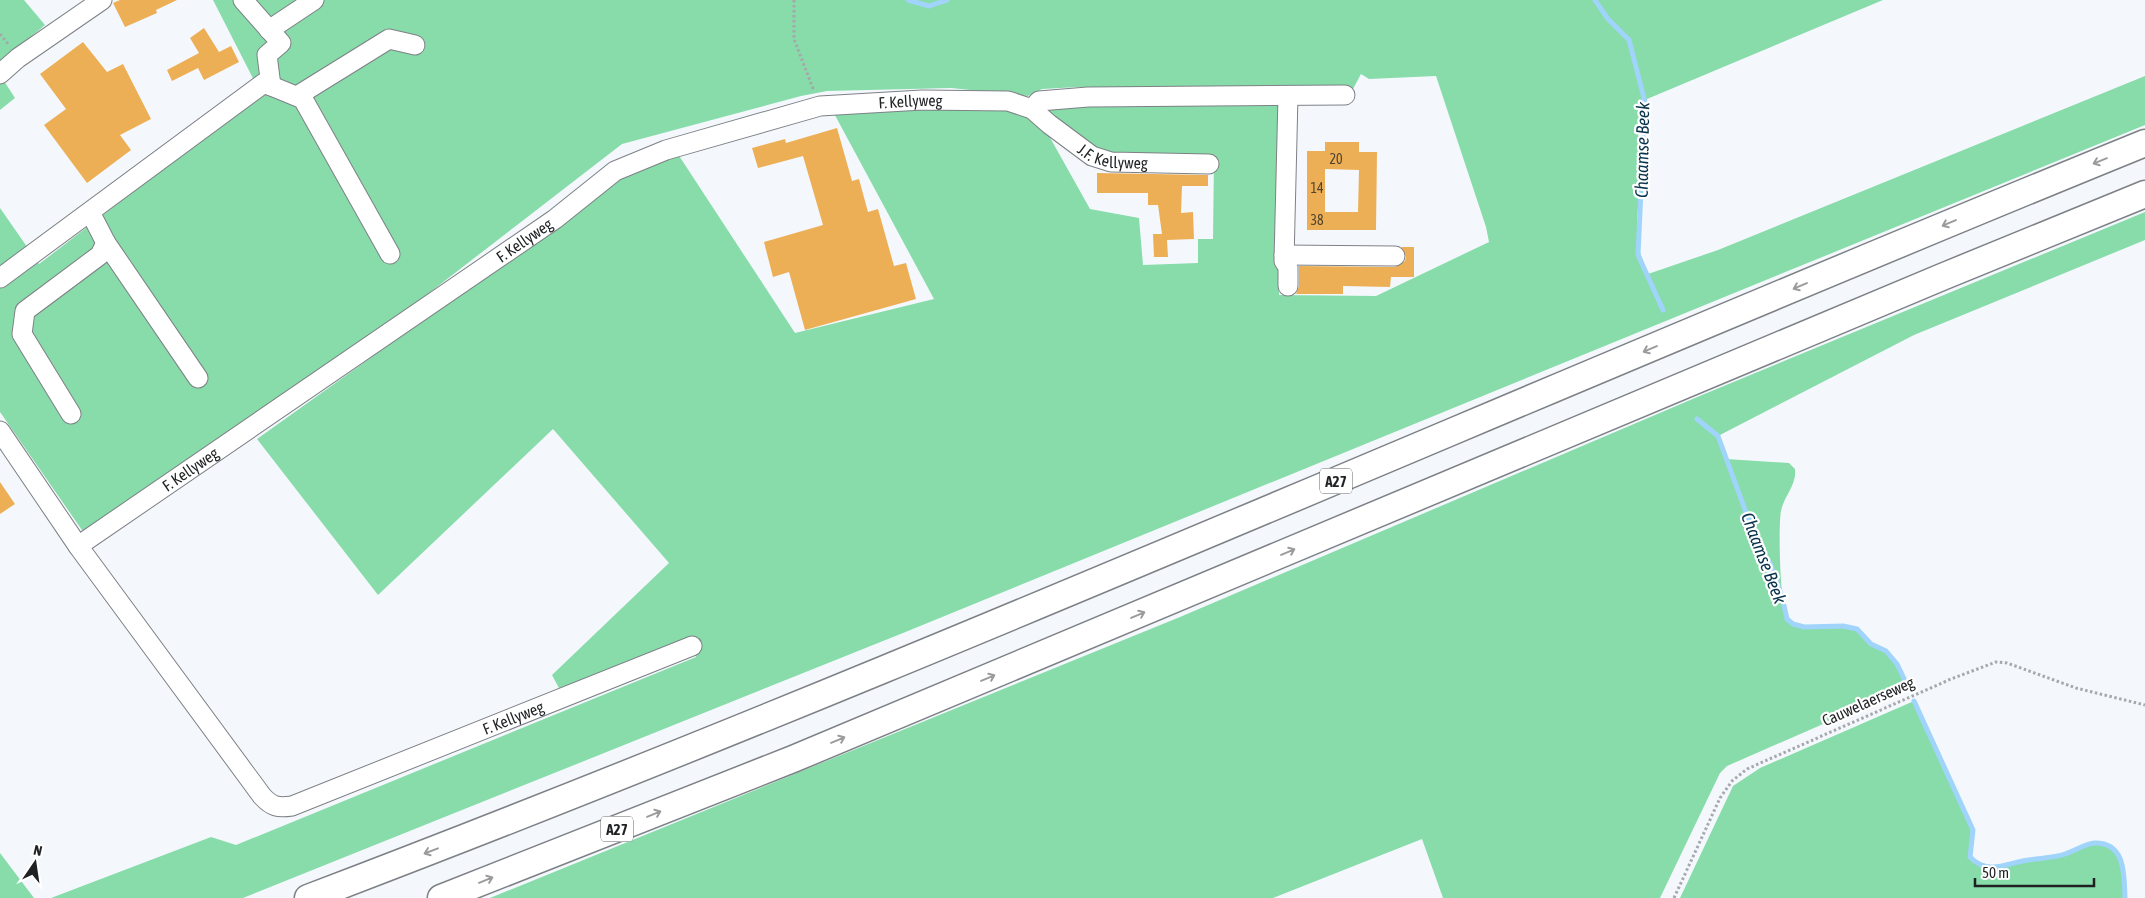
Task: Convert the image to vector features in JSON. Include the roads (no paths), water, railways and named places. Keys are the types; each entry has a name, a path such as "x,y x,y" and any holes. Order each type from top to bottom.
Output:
{"highway":[{"name":"A27","path":"308,898 525,814 1095,583 1979,210 2145,143"},
{"name":"A27","path":"441,898 793,759 2145,194"}],"street":[{"path":"0,74 18,58 102,0"},
{"path":"243,0 281,43 267,55 271,86"},
{"path":"269,30 314,0"},
{"path":"297,96 389,39 415,45"},
{"path":"0,278 264,83 303,99 390,254"},
{"path":"1032,108 1039,101 1088,97 1345,95"},
{"path":"1288,96 1284,255 1284,261 1288,267 1288,286"},
{"name":"F. Kellyweg","path":"78,546 555,219 615,171 666,150 820,106 922,100 1008,101 1032,108"},
{"name":"J.F. Kellyweg","path":"1032,108 1049,124 1092,156 1112,162 1209,164"},
{"path":"90,212 106,243 198,378"},
{"path":"72,414 22,334 25,311 100,255 106,243"},
{"path":"1284,255 1395,256"},
{"name":"F. Kellyweg","path":"0,431 78,546 262,796 269,805 278,808 292,806 692,646"}],"waterway":[{"name":"Chaamse Beek","path":"908,0 929,6 947,0"},
{"name":"Chaamse Beek","path":"1595,0 1608,19 1629,40 1645,102 1638,255 1663,310"},
{"name":"Chaamse Beek","path":"1697,419 1718,436 1759,548 1770,563 1782,597 1787,619 1793,624 1804,627 1843,626 1857,629 1871,644 1886,651 1897,664 1908,687"},
{"name":"Chaamse Beek","path":"1914,701 1973,830 1970,857 1984,866 1998,867 2061,855 2094,843 2104,844 2118,854 2123,870 2125,898"}]}
